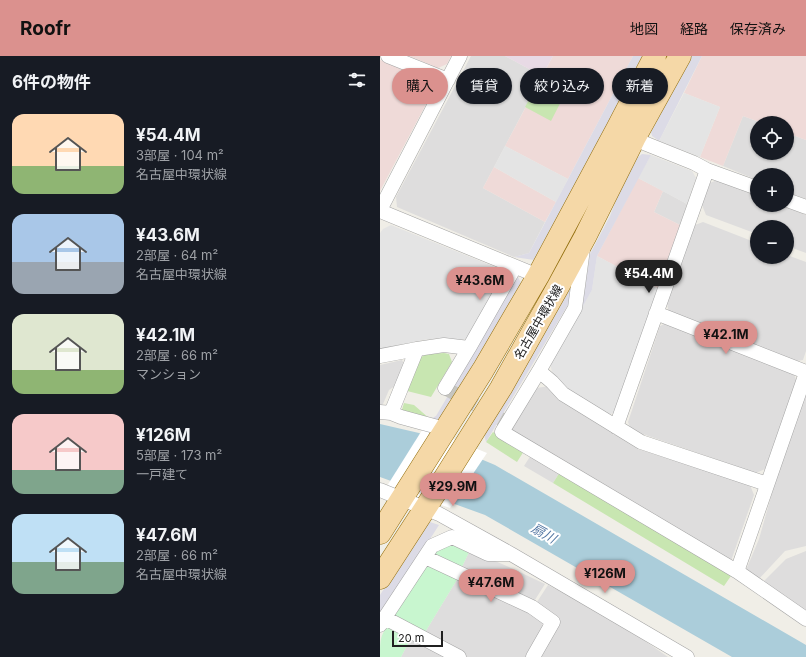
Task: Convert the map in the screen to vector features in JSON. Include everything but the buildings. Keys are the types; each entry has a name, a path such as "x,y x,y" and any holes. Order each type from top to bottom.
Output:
{"main road":[{"name":"名古屋中環状線","path":"380,533 482,370 538,276 655,56"},
{"name":"名古屋中環状線","path":"380,578 501,388 585,237 634,139 680,56"}],"street":[{"path":"388,56 418,68"},
{"path":"448,80 460,56"},
{"path":"435,104 380,210 538,276"},
{"path":"634,139 694,163 707,170 750,185"},
{"path":"616,427 707,170"},
{"path":"794,203 806,207"},
{"path":"585,237 575,308 502,432 738,572 806,619"},
{"path":"444,388 515,266"},
{"path":"656,313 806,373 738,572"},
{"path":"380,356 444,345 468,348"},
{"path":"417,349 386,413 444,431"},
{"path":"539,371 563,394 640,442 767,484"},
{"path":"380,490 428,504 439,514 687,655"},
{"path":"459,657 383,622 432,546 452,537 488,554 511,554"},
{"path":"425,557 532,607 553,622 533,657"}],"shaded area":[{"path":"409,56 451,56 447,64 438,68"},
{"path":"471,56 505,56 527,68 520,68 520,104 527,104 483,188 545,222 529,253 514,257 397,207 396,197 445,104 448,104 448,99 456,84 456,104 512,104 512,68 465,68"},
{"path":"505,56 553,56 546,68 527,68"},
{"path":"553,56 633,56 627,68 612,68 612,96 568,179 505,146 527,104 604,104 604,68 547,68"},
{"path":"633,56 646,56 639,68 627,68"},
{"path":"691,56 702,56 659,141 652,136 651,132 666,104 668,104 668,100"},
{"path":"702,56 806,56 806,140 794,136 794,116 750,116 750,119 743,116 723,166 700,157 720,107 684,93"},
{"path":"380,60 400,68 392,68 392,104 426,104 380,191"},
{"path":"684,93 720,107 700,157 659,141"},
{"path":"612,96 612,104 620,104 534,260 514,257 529,253"},
{"path":"743,116 750,119 750,160 794,160 794,136 806,140 806,199 794,195 794,168 750,168 750,177 723,166"},
{"path":"505,146 568,179 556,202 494,167"},
{"path":"642,154 651,155 597,256 592,290 582,308 590,254 610,216 620,190 638,157"},
{"path":"651,155 692,171 696,178 687,204 638,178"},
{"path":"494,167 556,202 545,222 483,188"},
{"path":"638,178 663,191 654,212 680,225 659,289 597,256"},
{"path":"717,180 750,193 750,212 794,212 794,210 806,215 806,253 794,249 794,220 750,220 750,231 706,215 702,205 710,183"},
{"path":"663,191 687,204 680,225 654,212"},
{"path":"703,222 750,240 750,264 794,264 794,258 806,262 806,351 803,360 791,362 669,314 667,303 695,225"},
{"path":"391,225 500,269 503,277 470,337 463,340 443,338 423,340 380,349 380,233 383,229"},
{"path":"597,256 659,289 616,412 608,415 568,391 552,372 550,363 592,290"},
{"path":"518,277 522,285 440,421 430,419 436,416"},
{"path":"569,290 571,291 569,303 486,442 484,434"},
{"path":"668,322 792,371 797,381 765,469 756,473 631,430 628,422 660,326"},
{"path":"402,360 404,364 399,383 389,390 383,404 380,406 380,365"},
{"path":"550,386 558,398 638,449 750,485 754,495 731,561 509,431 536,388"},
{"path":"806,392 806,546 785,551 759,579 746,570 759,539 774,486"},
{"path":"531,455 560,472 553,483 524,466"},
{"path":"430,522 439,525 380,617 380,595 426,524"},
{"path":"470,550 545,584 533,603 461,569"},
{"path":"806,551 806,615 763,582 786,559"},
{"path":"458,578 542,619 545,628 529,657 467,657 424,634"},
{"path":"548,585 632,632 668,657 538,657 559,618 535,605"},
{"path":"412,636 451,657 401,657"}],"green space":[{"path":"527,104 560,104 551,121 525,107"},
{"path":"427,354 449,354 452,362 431,397 407,391 421,357"},
{"path":"404,403 414,405 430,419 401,413"},
{"path":"493,432 524,451 517,462 486,442"},
{"path":"560,472 733,573 724,586 553,483"},
{"path":"451,543 470,550 461,569 436,559 434,553"},
{"path":"431,565 458,578 424,634 396,619 394,610 422,568"},
{"path":"391,626 412,636 401,657 380,657 381,638 387,628"}],"water":[{"name":"扇川","path":"380,424 419,433 495,465 806,645 806,657 732,657 485,515 380,477"}],"pier":[{"path":"424,427 487,453 450,508 387,486"}],"tunnel":[{"path":"445,388 508,423"}]}
